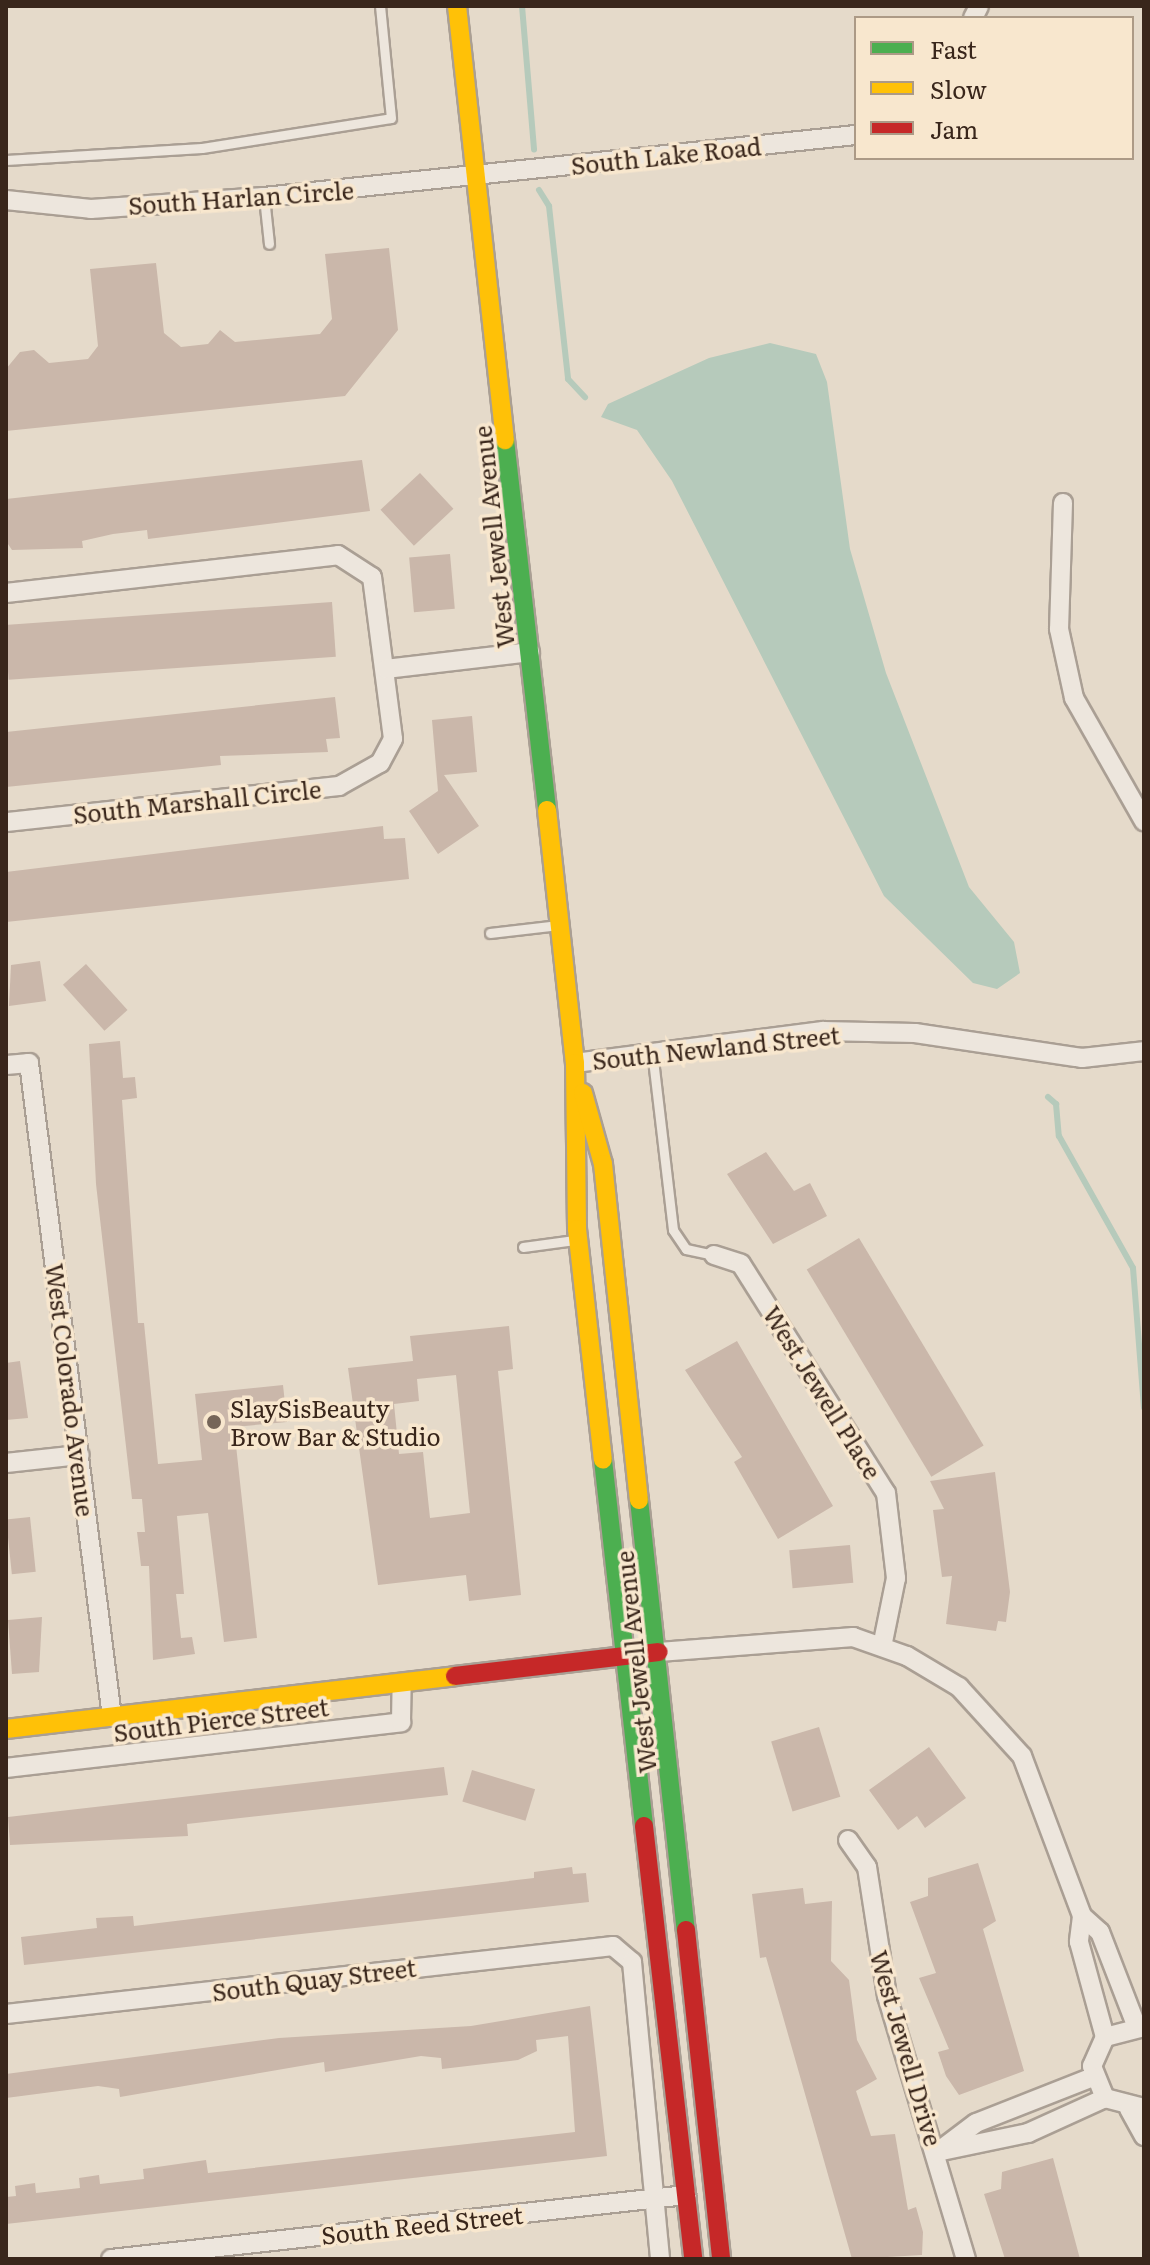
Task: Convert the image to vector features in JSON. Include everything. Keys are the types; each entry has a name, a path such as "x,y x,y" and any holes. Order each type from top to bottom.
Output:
{"main road":[{"name":"West Jewell Avenue","path":"457,6 575,1063 578,1240 693,2259"},
{"name":"West Jewell Avenue","path":"575,1063 603,1164 659,1652 721,2259"},
{"name":"South Pierce Street","path":"6,1729 659,1652"}],"street":[{"name":"South Lake Road","path":"477,177 854,135"},
{"name":"South Harlan Circle","path":"6,200 91,209 477,177"},
{"path":"1063,503 1059,629 1074,698 1144,821"},
{"name":"South Marshall Circle","path":"6,593 338,555 372,577 393,739 380,763 339,786 6,822"},
{"path":"386,669 530,652"},
{"name":"South Newland Street","path":"575,1063 652,1050 823,1031 915,1033 1082,1058 1144,1051"},
{"name":"West Colorado Avenue","path":"6,1065 29,1063 112,1717"},
{"name":"West Jewell Place","path":"714,1255 741,1264 886,1493 896,1578 882,1647"},
{"path":"6,1463 80,1455"},
{"name":"South Pierce Street","path":"659,1652 795,1637 853,1637 882,1647 959,1687 1022,1756 1082,1916"},
{"name":"South Pierce Street","path":"6,1768 401,1722 402,1683"},
{"name":"West Jewell Drive","path":"848,1840 867,1867 887,1996 937,2152 966,2259"},
{"path":"1082,1916 1100,1932 1140,2026 1105,2037 1094,2055 1093,2077 1105,2098"},
{"path":"1082,1916 1079,1942 1105,2037"},
{"name":"South Quay Street","path":"6,2014 621,1949 632,1962 653,2198"},
{"path":"937,2152 976,2123 1093,2077"},
{"path":"937,2152 1028,2133 1105,2098 1137,2108 1144,2136"},
{"name":"South Reed Street","path":"111,2259 686,2195"},
{"path":"653,2198 660,2259"}],"lane":[{"path":"6,160 202,148 391,118 380,6"},
{"path":"264,197 269,244"},
{"path":"490,933 560,925"},
{"path":"652,1050 673,1230 686,1249 714,1255"},
{"path":"523,1247 578,1240"}],"shaded area":[{"path":"770,343 816,354 827,382 850,549 886,673 969,887 1014,942 1020,973 997,989 973,983 884,896 672,481 637,430 601,417 608,404 709,358"}],"building":[{"path":"389,248 398,330 345,396 6,431 6,369 20,352 34,350 49,363 88,359 98,346 90,269 156,263 164,333 181,347 208,344 220,330 235,342 320,334 332,319 325,254"},
{"path":"362,460 370,511 148,539 147,530 113,534 82,541 83,548 12,550 6,541 6,499"},
{"path":"420,473 453,509 414,546 381,510"},
{"path":"450,554 455,609 414,612 409,558"},
{"path":"332,602 336,657 9,680 6,625"},
{"path":"335,697 340,738 326,739 328,752 220,756 221,765 6,787 6,732"},
{"path":"472,716 477,772 444,775 479,826 438,854 409,811 438,791 432,720"},
{"path":"383,826 384,839 405,838 409,879 6,922 6,872"},
{"path":"40,961 46,1001 9,1006 11,965"},
{"path":"86,964 127,1010 104,1031 63,985"},
{"path":"120,1041 123,1078 135,1077 137,1098 122,1100 138,1323 144,1323 158,1464 202,1460 195,1394 283,1385 287,1422 234,1427 257,1638 224,1642 208,1513 177,1516 184,1594 176,1594 181,1638 192,1637 195,1654 153,1660 149,1566 141,1566 137,1532 145,1532 142,1499 132,1499 96,1184 89,1044"},
{"path":"766,1152 794,1191 810,1183 827,1216 773,1244 727,1174"},
{"path":"859,1238 984,1445 931,1477 807,1269"},
{"path":"509,1326 513,1369 498,1371 521,1595 469,1601 466,1575 378,1585 348,1368 413,1361 410,1336","holes":["456,1375 470,1513 430,1518 423,1452 399,1454 394,1404 419,1401 417,1379"]},
{"path":"737,1341 833,1506 778,1539 734,1462 742,1457 685,1370"},
{"path":"20,1361 28,1418 6,1420 6,1363"},
{"path":"995,1472 1010,1592 1006,1622 998,1621 996,1631 946,1624 952,1576 942,1577 933,1510 944,1509 930,1481"},
{"path":"30,1517 36,1572 12,1574 6,1520"},
{"path":"850,1545 853,1583 793,1588 789,1550"},
{"path":"42,1617 39,1672 12,1674 8,1620"},
{"path":"819,1727 840,1797 793,1811 771,1742"},
{"path":"929,1747 966,1798 925,1828 917,1816 898,1830 869,1790"},
{"path":"444,1767 448,1795 187,1824 188,1836 10,1845 8,1817"},
{"path":"472,1770 535,1789 525,1821 462,1802"},
{"path":"978,1863 996,1921 983,1929 1024,2071 959,2095 946,2076 938,2052 949,2049 919,1978 936,1973 910,1902 928,1896 928,1878"},
{"path":"572,1867 573,1874 586,1873 589,1902 24,1965 21,1937 97,1928 96,1918 133,1916 134,1926 534,1878 534,1872"},
{"path":"803,1888 805,1904 832,1901 831,1961 849,1980 857,2040 877,2079 856,2091 871,2136 895,2134 908,2210 916,2207 923,2232 922,2255 852,2259 766,1957 760,1958 752,1894"},
{"path":"590,2006 607,2156 6,2224 6,2197 16,2196 15,2186 35,2183 36,2193 80,2188 79,2178 99,2175 100,2184 144,2179 143,2169 206,2160 208,2173 575,2132 568,2036 536,2040 537,2051 518,2060 442,2069 441,2058 421,2056 325,2072 324,2062 120,2097 119,2089 98,2086 6,2098 6,2074 279,2038 471,2026"},
{"path":"1053,2158 1080,2259 1005,2259 984,2194 1001,2189 1002,2172"}],"waterway":[{"path":"522,6 534,150"},
{"path":"539,190 549,206 568,379 585,397"},
{"path":"1048,1097 1056,1104 1059,1136 1133,1268 1144,1408"}],"traffic: fast":[{"path":"505,440 547,810"},
{"path":"603,1460 644,1826"},
{"path":"639,1500 686,1930"}],"traffic: slow":[{"path":"457,6 505,440"},
{"path":"547,810 575,1063 577,1229 603,1460"},
{"path":"583,1093 603,1164 639,1500"},
{"path":"6,1729 455,1676"}],"traffic: jam":[{"path":"455,1676 659,1652"},
{"path":"644,1826 693,2259"},
{"path":"686,1930 721,2259"}],"place":[{"name":"SlaySisBeauty Brow Bar & Studio","path":"214,1422"}]}
